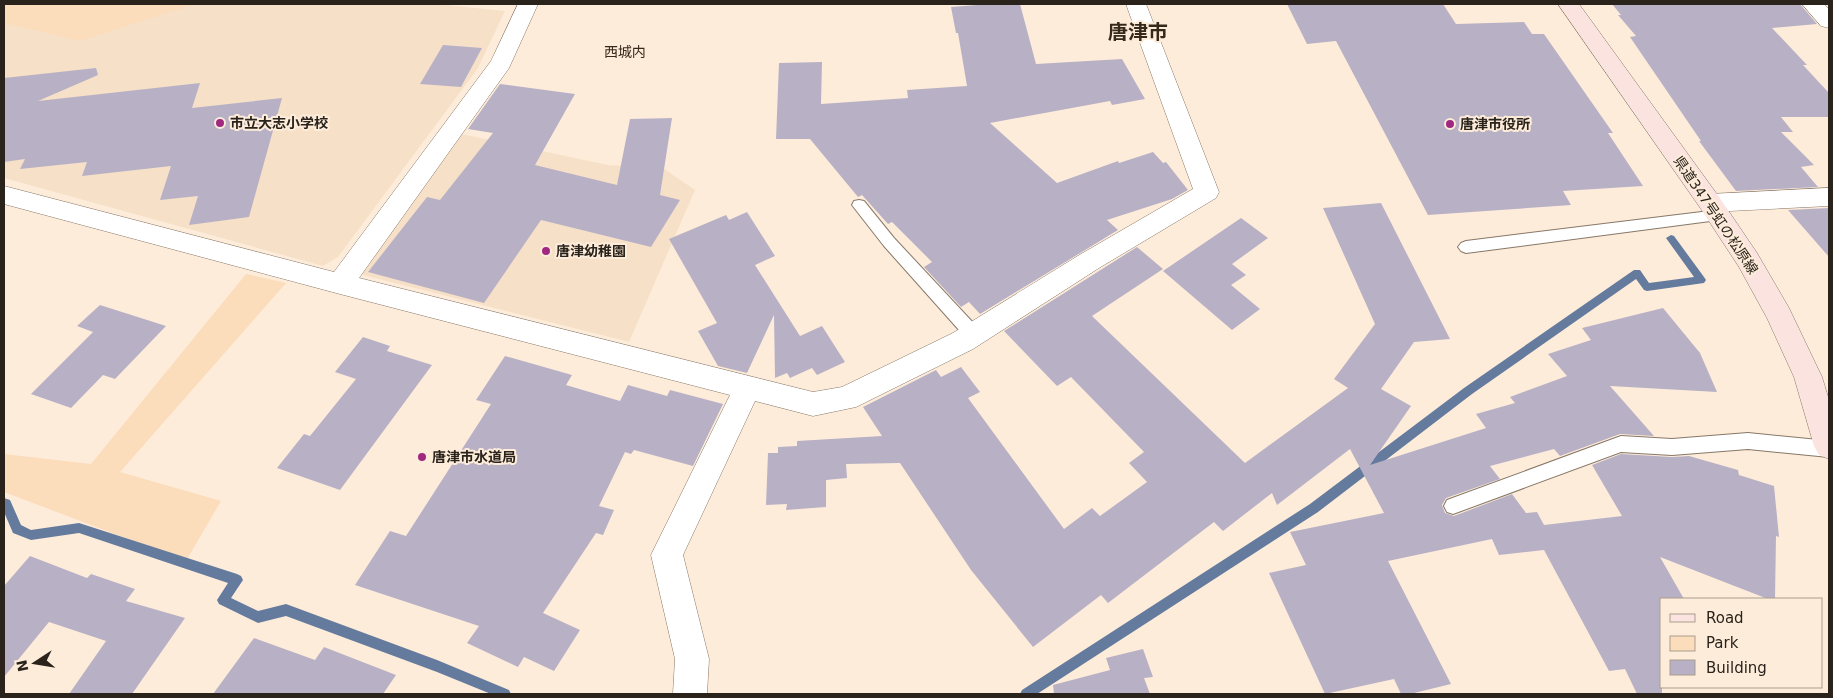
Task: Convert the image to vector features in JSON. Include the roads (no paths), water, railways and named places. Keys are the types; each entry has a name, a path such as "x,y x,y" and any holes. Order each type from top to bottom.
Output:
{"main road":[{"name":"県道347号虹の松原線","path":"1568,4 1714,209 1748,260 1780,316 1808,377 1829,447"}],"street":[{"path":"340,284 502,63 528,4"},
{"path":"4,195 340,284 813,404 846,398 973,334 1207,192 1136,4"},
{"path":"1812,4 1829,21"},
{"path":"1714,209 1829,197"},
{"path":"690,694 692,659 667,555 748,386"}],"lane":[{"path":"859,205 888,242 973,334"},
{"path":"1466,247 1714,209"},
{"path":"1453,506 1621,444 1672,448 1748,442 1829,447"}],"waterway":[{"path":"1026,694 1314,508 1468,391 1637,273 1647,287 1701,280 1671,238"},
{"path":"4,503 17,529 31,535 79,528 237,580 223,600 258,617 286,610 437,666 505,694"}],"place":[{"name":"市立大志小学校","path":"220,123"},
{"name":"唐津市役所","path":"1450,124"},
{"name":"唐津幼稚園","path":"546,251"},
{"name":"唐津市水道局","path":"422,457"}],"district":[{"name":"唐津市","path":"1138,32"},
{"name":"西城内","path":"625,52"}]}
